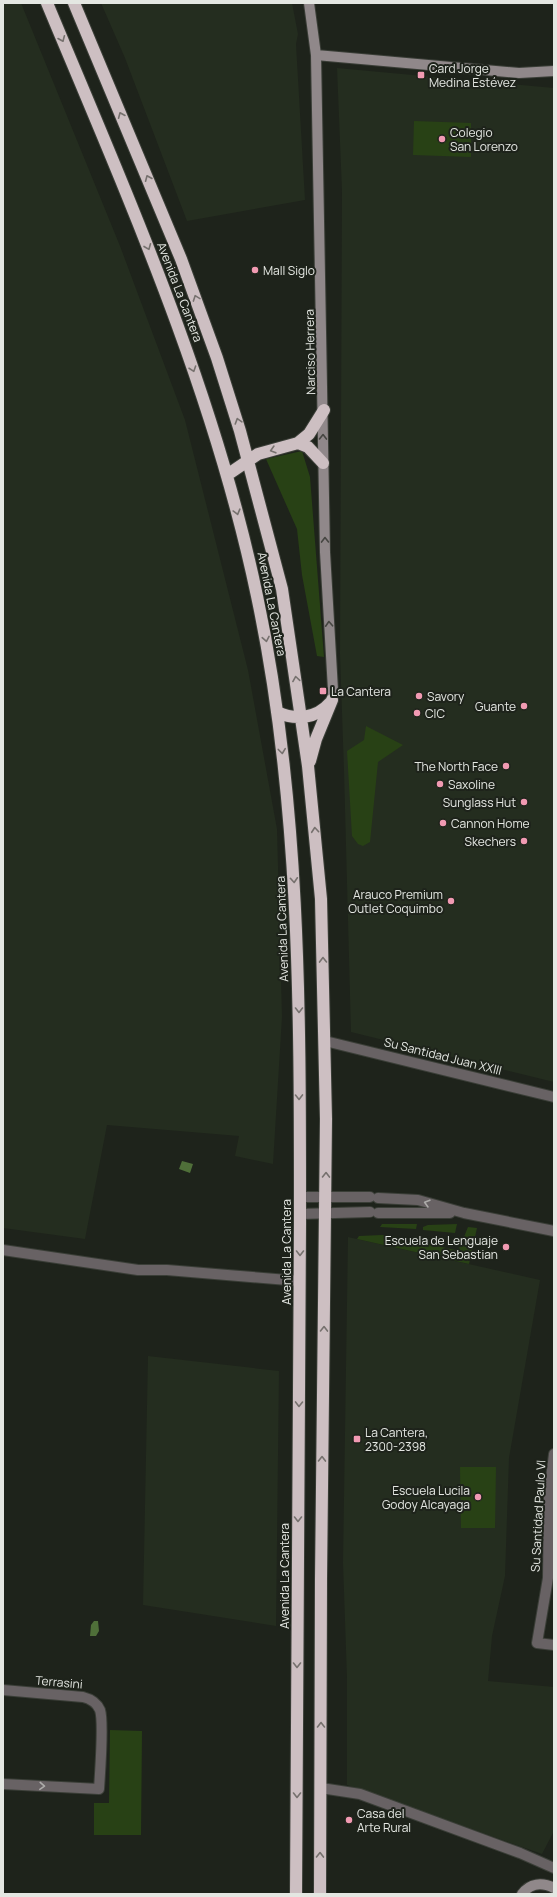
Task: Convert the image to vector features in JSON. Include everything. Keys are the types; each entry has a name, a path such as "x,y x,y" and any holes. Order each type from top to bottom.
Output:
{"highway":[{"name":"Avenida La Cantera","path":"47,3 159,276 184,342 227,475 258,601 277,712 291,827 299,988 300,1281 296,1894"},
{"name":"Avenida La Cantera","path":"74,3 181,259 217,358 248,459 282,589 302,717 321,899 325,1041 326,1197 320,1894"},
{"path":"227,475 248,459 258,454 298,443 309,434 324,410"},
{"path":"298,443 308,447 323,463"},
{"path":"277,712 289,717 302,717 323,712 332,700"},
{"path":"308,766 316,739 332,700"}],"street":[{"name":"Narciso Herrera","path":"309,3 316,55 324,410 323,463 325,552 332,700"},
{"path":"316,55 519,73 554,71"},
{"name":"Su Santidad Juan XXIII","path":"325,1041 554,1097"},
{"path":"300,1197 374,1197 418,1200 464,1213 554,1231"},
{"path":"300,1214 374,1212 464,1213"},
{"path":"3,1250 138,1270 167,1270 300,1281"},
{"name":"Su Santidad Paulo VI","path":"554,1454 551,1578 538,1643 554,1645"},
{"name":"Terrasini","path":"3,1690 88,1698 97,1705 101,1716 99,1789 3,1784"},
{"path":"321,1788 360,1794 520,1853 554,1868"},
{"path":"522,1894 528,1888 554,1877"},
{"path":"540,1884 554,1888"}],"shaded area":[{"path":"3,3 21,3 120,246 185,420 248,670 277,829 282,1017 273,1164 235,1156 239,1136 107,1125 85,1239 3,1228"},
{"path":"101,3 292,3 298,34 296,44 305,200 187,221 125,58"},
{"path":"337,68 554,88 554,1082 351,1032 340,654 342,191"},
{"name":"Colegio San Lorenzo","path":"414,121 471,123 471,157 413,155"},
{"path":"302,451 310,477 324,657 317,656 302,575 297,529 266,459"},
{"path":"366,726 403,745 378,762 370,842 363,846 358,844 352,836 347,751 364,740"},
{"path":"182,1161 193,1164 190,1173 179,1169"},
{"path":"382,1224 417,1224 416,1229 380,1227"},
{"path":"457,1224 455,1233 423,1230 423,1227 428,1225"},
{"path":"468,1227 477,1228 469,1264 357,1239 359,1236 393,1236 455,1250 460,1247"},
{"path":"348,1237 540,1280 509,1458 505,1576 492,1636 488,1681 554,1687 554,1831 542,1854 347,1785 347,1678 343,1563"},
{"path":"148,1356 279,1371 276,1626 143,1605"},
{"name":"Escuela Lucila Godoy Alcayaga","path":"460,1467 496,1467 495,1528 461,1528"},
{"path":"94,1621 98,1621 99,1631 96,1636 90,1636 91,1625"},
{"path":"110,1730 142,1731 141,1835 94,1835 94,1803 109,1803"}],"place":[{"name":"Card Jorge Medina Estévez","path":"421,75"},
{"name":"Colegio San Lorenzo","path":"442,139"},
{"name":"Mall Siglo","path":"255,270"},
{"name":"La Cantera","path":"323,691"},
{"name":"Savory","path":"419,696"},
{"name":"Guante","path":"524,706"},
{"name":"CIC","path":"417,713"},
{"name":"The North Face","path":"506,766"},
{"name":"Saxoline","path":"440,784"},
{"name":"Sunglass Hut","path":"524,802"},
{"name":"Cannon Home","path":"443,823"},
{"name":"Skechers","path":"524,841"},
{"name":"Arauco Premium Outlet Coquimbo","path":"451,901"},
{"name":"Escuela de Lenguaje San Sebastian","path":"506,1247"},
{"name":"La Cantera, 2300-2398","path":"357,1439"},
{"name":"Escuela Lucila Godoy Alcayaga","path":"478,1497"},
{"name":"Casa del Arte Rural","path":"349,1820"}]}
